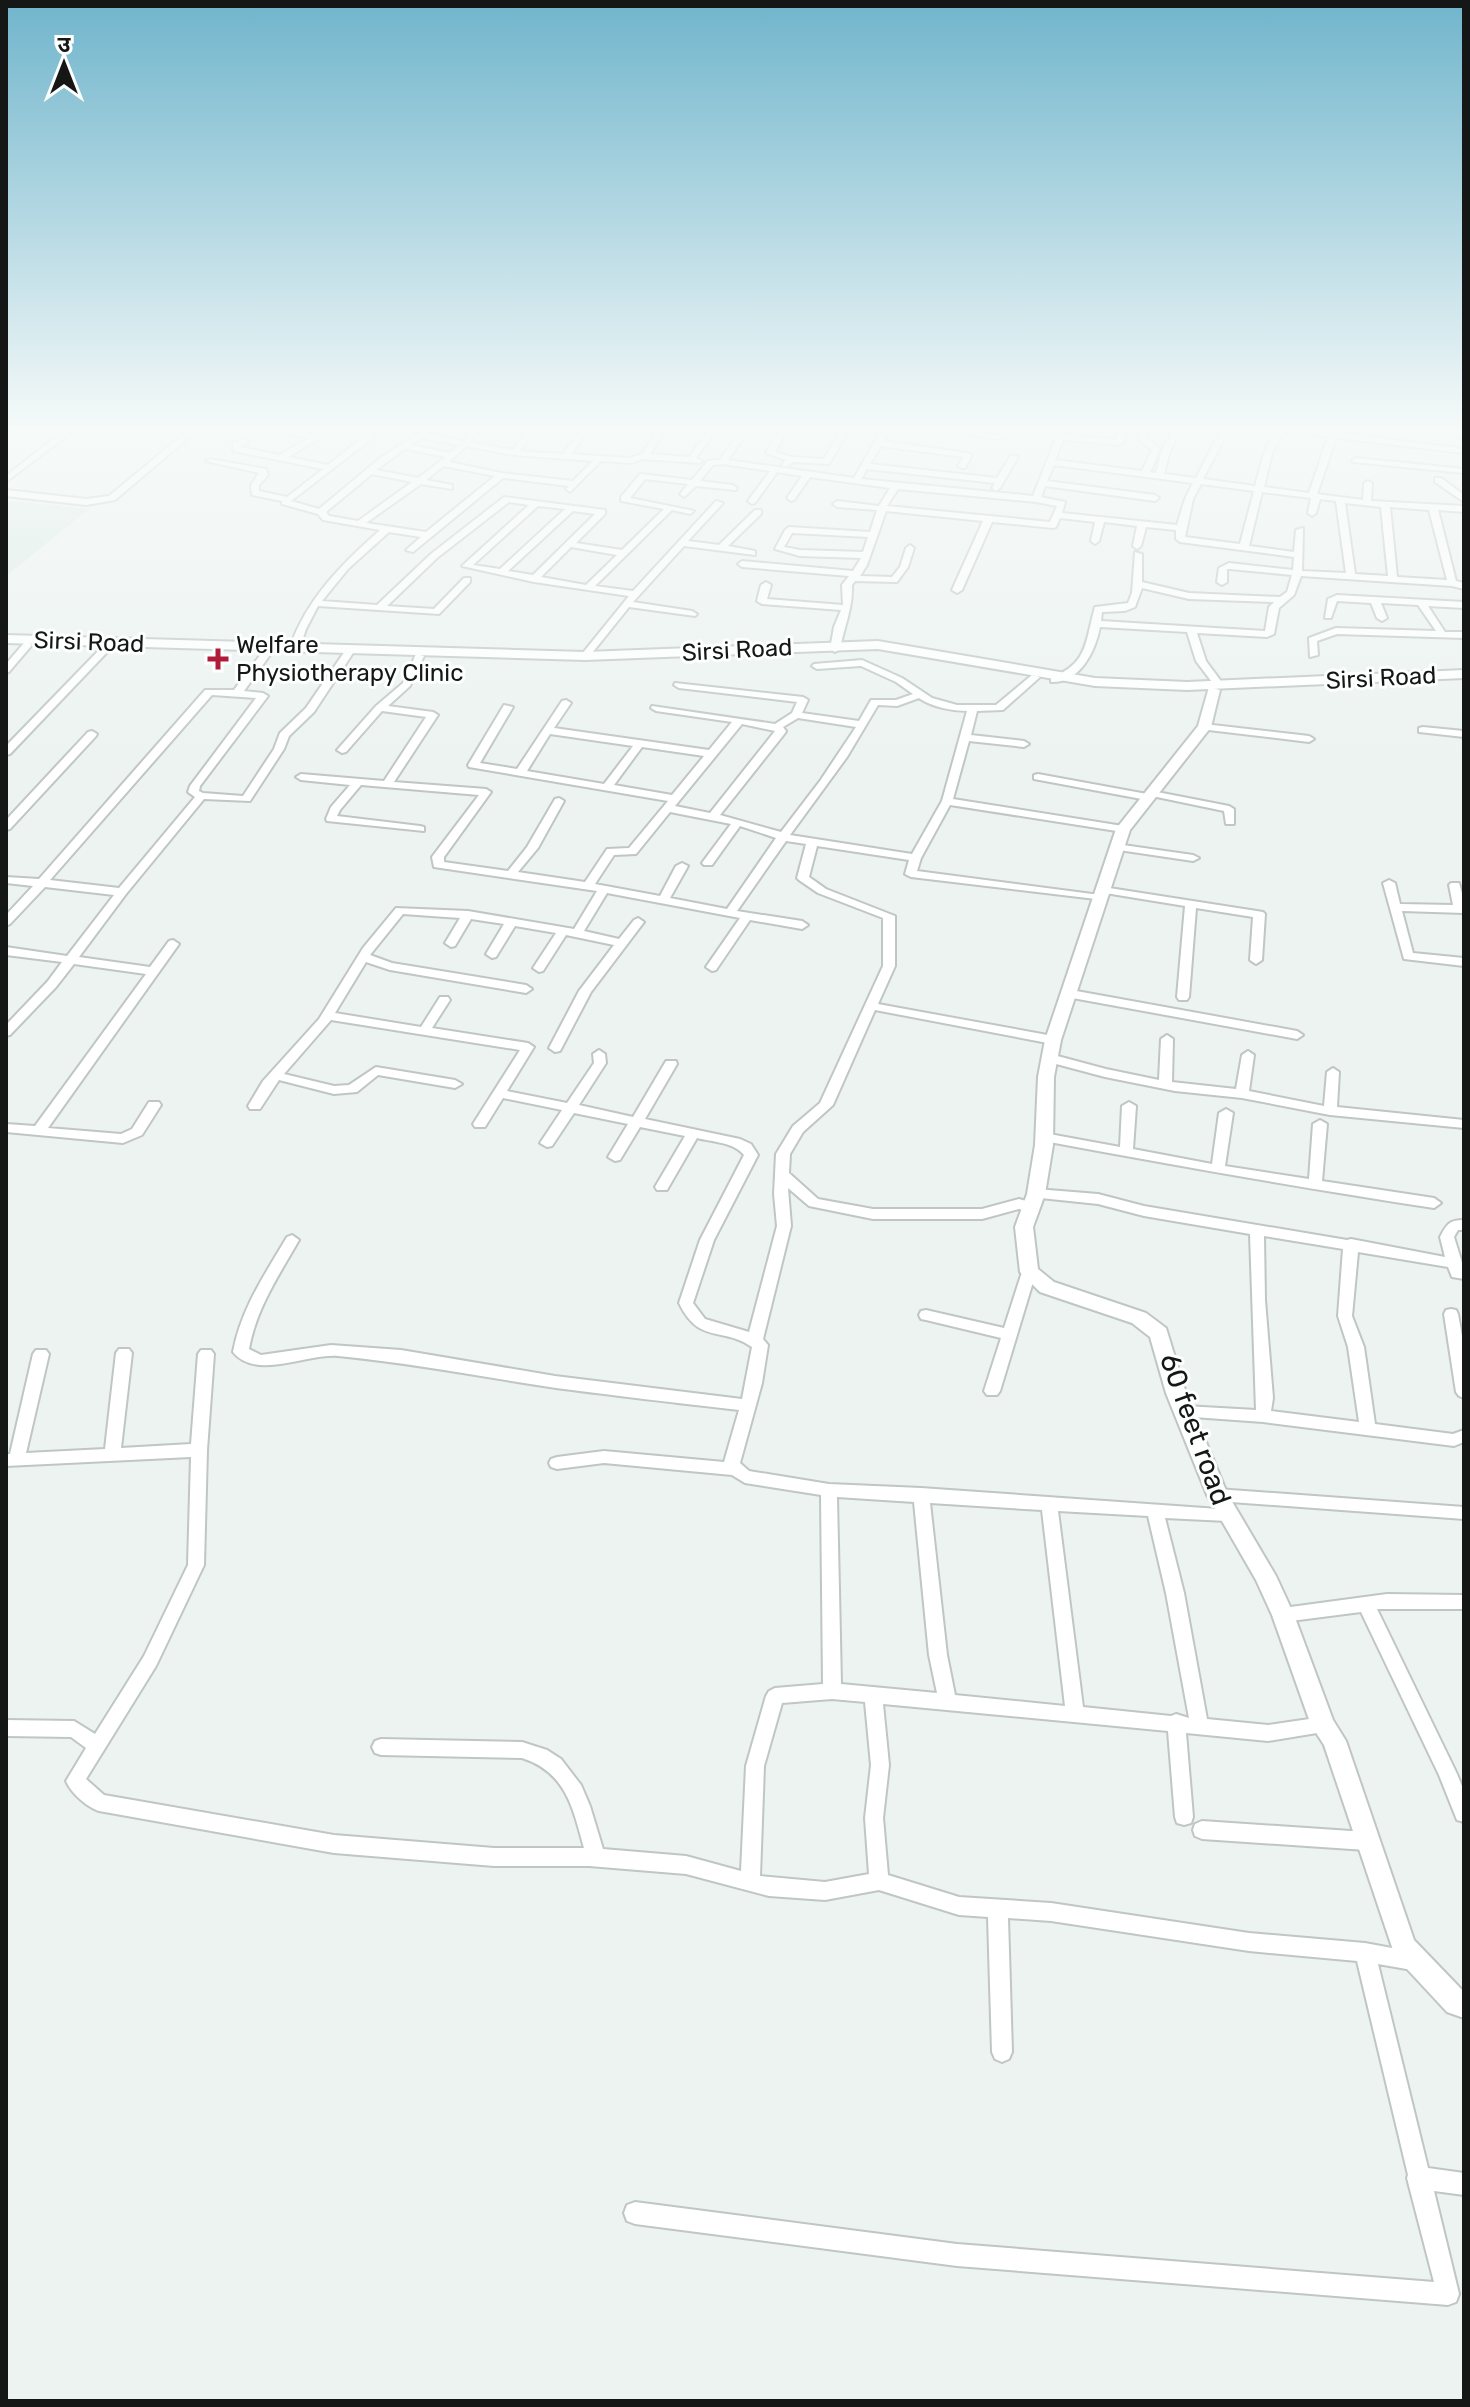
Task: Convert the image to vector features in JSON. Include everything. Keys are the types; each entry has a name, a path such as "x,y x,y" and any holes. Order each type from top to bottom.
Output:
{"main road":[{"name":"Sirsi Road","path":"6,642 585,656 842,651 927,657 1035,677 1129,685 1216,687 1464,676"},
{"name":"Sirsi Road","path":"6,642 614,660 842,651 878,645 928,651 1061,678"}],"street":[{"path":"295,647 300,626 315,603 375,540"},
{"path":"410,550 421,540"},
{"path":"482,540 473,546 466,566 635,594"},
{"path":"501,573 536,540"},
{"path":"534,579 573,540"},
{"path":"588,588 636,540"},
{"path":"585,656 626,604 684,540"},
{"path":"721,548 729,540"},
{"path":"770,567 773,554 784,540"},
{"path":"842,651 847,585 856,576 871,540"},
{"path":"957,590 979,540"},
{"path":"1061,678 1085,661 1098,624 1098,609 1130,607 1137,584 1140,540"},
{"path":"1176,553 1180,540"},
{"path":"1191,540 1299,555"},
{"path":"1244,547 1246,540"},
{"path":"1098,624 1267,634 1271,632 1274,607 1294,588 1300,540"},
{"path":"1346,540 1351,577"},
{"path":"1389,540 1393,579"},
{"path":"1441,540 1452,583"},
{"path":"379,608 452,542 473,546"},
{"path":"681,543 752,553"},
{"path":"569,544 623,553"},
{"path":"742,564 894,580 904,567 910,548"},
{"path":"779,549 866,555"},
{"path":"1222,582 1225,566 1464,584"},
{"path":"430,626 436,612 467,580"},
{"path":"1137,584 1189,596 1282,600"},
{"path":"766,585 762,601 846,608"},
{"path":"1328,616 1333,599 1464,605"},
{"path":"1375,600 1382,618"},
{"path":"315,603 436,612"},
{"path":"1421,603 1443,635"},
{"path":"626,604 692,614"},
{"path":"992,1391 1029,1272 1024,1227 1034,1200 1044,1137 1046,1077 1052,1049 1120,838 1149,794 1204,727 1216,687 1201,661 1191,630"},
{"path":"1313,655 1312,640 1336,631 1464,635"},
{"path":"6,670 27,645"},
{"path":"6,752 107,647"},
{"path":"817,666 842,651"},
{"path":"842,651 899,680 919,695 957,708 999,708 1035,677"},
{"path":"237,693 267,652"},
{"path":"6,922 209,692 263,696 193,792 201,796 246,799 279,749 284,735 310,710 348,653"},
{"path":"342,750 407,684 419,656"},
{"path":"679,685 803,700 796,715 777,727"},
{"path":"730,913 762,863 863,725 875,702 897,703 919,695"},
{"path":"521,772 566,703"},
{"path":"508,707 473,765 607,787 784,837 915,858"},
{"path":"380,708 433,715 388,783"},
{"path":"656,708 739,720 777,727 781,731 712,818"},
{"path":"973,708 947,801 915,858 911,874 1259,914 1256,960"},
{"path":"796,715 863,725"},
{"path":"588,886 611,851 632,852 739,720"},
{"path":"1204,727 1309,739"},
{"path":"547,730 713,754"},
{"path":"1423,730 1464,734"},
{"path":"6,827 92,734"},
{"path":"965,737 1024,744"},
{"path":"607,787 640,743"},
{"path":"301,777 486,792 438,857 438,865 588,886 802,925"},
{"path":"1038,777 1229,809 1230,822"},
{"path":"358,782 335,809 331,819 420,829"},
{"path":"6,1032 71,959 201,796"},
{"path":"510,875 532,848 559,801"},
{"path":"947,801 1120,838 1193,858"},
{"path":"708,863 738,822"},
{"path":"755,1340 784,1226 783,1154 798,1129 826,1105 889,966 889,916 822,891 803,878 812,842"},
{"path":"664,899 682,866"},
{"path":"6,880 122,892"},
{"path":"1389,883 1408,956 1464,962"},
{"path":"1395,907 1462,909 1455,885"},
{"path":"539,968 604,889"},
{"path":"1183,997 1191,904"},
{"path":"255,1106 268,1084 327,1016 363,957 400,910 512,921 623,943"},
{"path":"451,943 468,915"},
{"path":"712,967 747,916"},
{"path":"492,954 512,921"},
{"path":"555,1048 585,991 638,922"},
{"path":"39,1131 173,944"},
{"path":"6,951 154,971"},
{"path":"363,957 390,966 526,989"},
{"path":"1071,994 1297,1035"},
{"path":"424,1031 444,1000"},
{"path":"871,1006 1052,1049 1165,1085 1242,1094 1330,1111 1464,1124"},
{"path":"327,1016 528,1047 480,1124"},
{"path":"1165,1085 1167,1039"},
{"path":"547,1143 600,1063 599,1054"},
{"path":"1242,1094 1248,1055"},
{"path":"615,1157 671,1064"},
{"path":"278,1076 334,1090 352,1089 376,1071 455,1084"},
{"path":"1330,1111 1333,1072"},
{"path":"499,1093 735,1142 746,1147 751,1155 707,1240 686,1303 693,1319 701,1325 755,1340 762,1351 731,1465 745,1477 829,1490 1227,1515"},
{"path":"6,1128 123,1139 137,1132 154,1105"},
{"path":"1126,1154 1129,1106"},
{"path":"1218,1169 1226,1113"},
{"path":"1315,1186 1320,1124"},
{"path":"662,1187 693,1133"},
{"path":"1044,1137 1315,1186 1434,1203"},
{"path":"781,1174 814,1203 873,1214 982,1214 1034,1200 1098,1199 1144,1211 1351,1244 1459,1269"},
{"path":"1459,1269 1447,1237 1448,1229 1453,1225 1464,1225"},
{"path":"1257,1229 1265,1398 1263,1416"},
{"path":"292,1240 258,1298 242,1336 241,1352 259,1361 331,1350 745,1405"},
{"path":"1351,1244 1345,1316 1356,1347 1368,1428"},
{"name":"60 feet road","path":"1029,1272 1047,1287 1139,1318 1159,1333 1176,1393 1217,1495 1265,1576 1283,1615 1323,1725 1334,1741 1404,1947 1413,1960 1460,2004"},
{"path":"1451,1314 1464,1392"},
{"path":"926,1315 1009,1334"},
{"path":"113,1452 124,1353"},
{"path":"41,1354 12,1459 199,1450"},
{"path":"206,1354 199,1450 196,1565 150,1661 75,1781 99,1803 334,1844 494,1857 596,1858 686,1865 769,1887 825,1891 879,1881 959,1906 1051,1912 1249,1942 1365,1952 1413,1960"},
{"path":"1185,1412 1263,1416 1454,1440 1464,1436"},
{"path":"557,1463 604,1457 735,1469"},
{"path":"829,1490 832,1691"},
{"path":"921,1494 938,1655 947,1700"},
{"path":"1217,1495 1464,1513"},
{"path":"1049,1503 1075,1715"},
{"path":"1155,1512 1175,1593 1199,1725"},
{"path":"1283,1615 1365,1603 1464,1602"},
{"path":"1365,1603 1448,1774 1464,1814"},
{"path":"750,1880 755,1766 775,1696 832,1691 1268,1733 1323,1725"},
{"path":"873,1696 880,1765 874,1818 879,1881"},
{"path":"1176,1722 1184,1817"},
{"path":"6,1728 74,1729 96,1745"},
{"path":"381,1747 522,1750 541,1754 564,1774 578,1796 596,1858"},
{"path":"1202,1830 1366,1841"},
{"path":"998,1908 1002,2052"},
{"path":"635,2213 957,2255 1448,2294 1365,1952"},
{"path":"1418,2178 1464,2184"}],"shaded area":[{"path":"6,540 50,540 6,576"}],"place":[{"name":"Welfare Physiotherapy Clinic","path":"218,659"}]}
